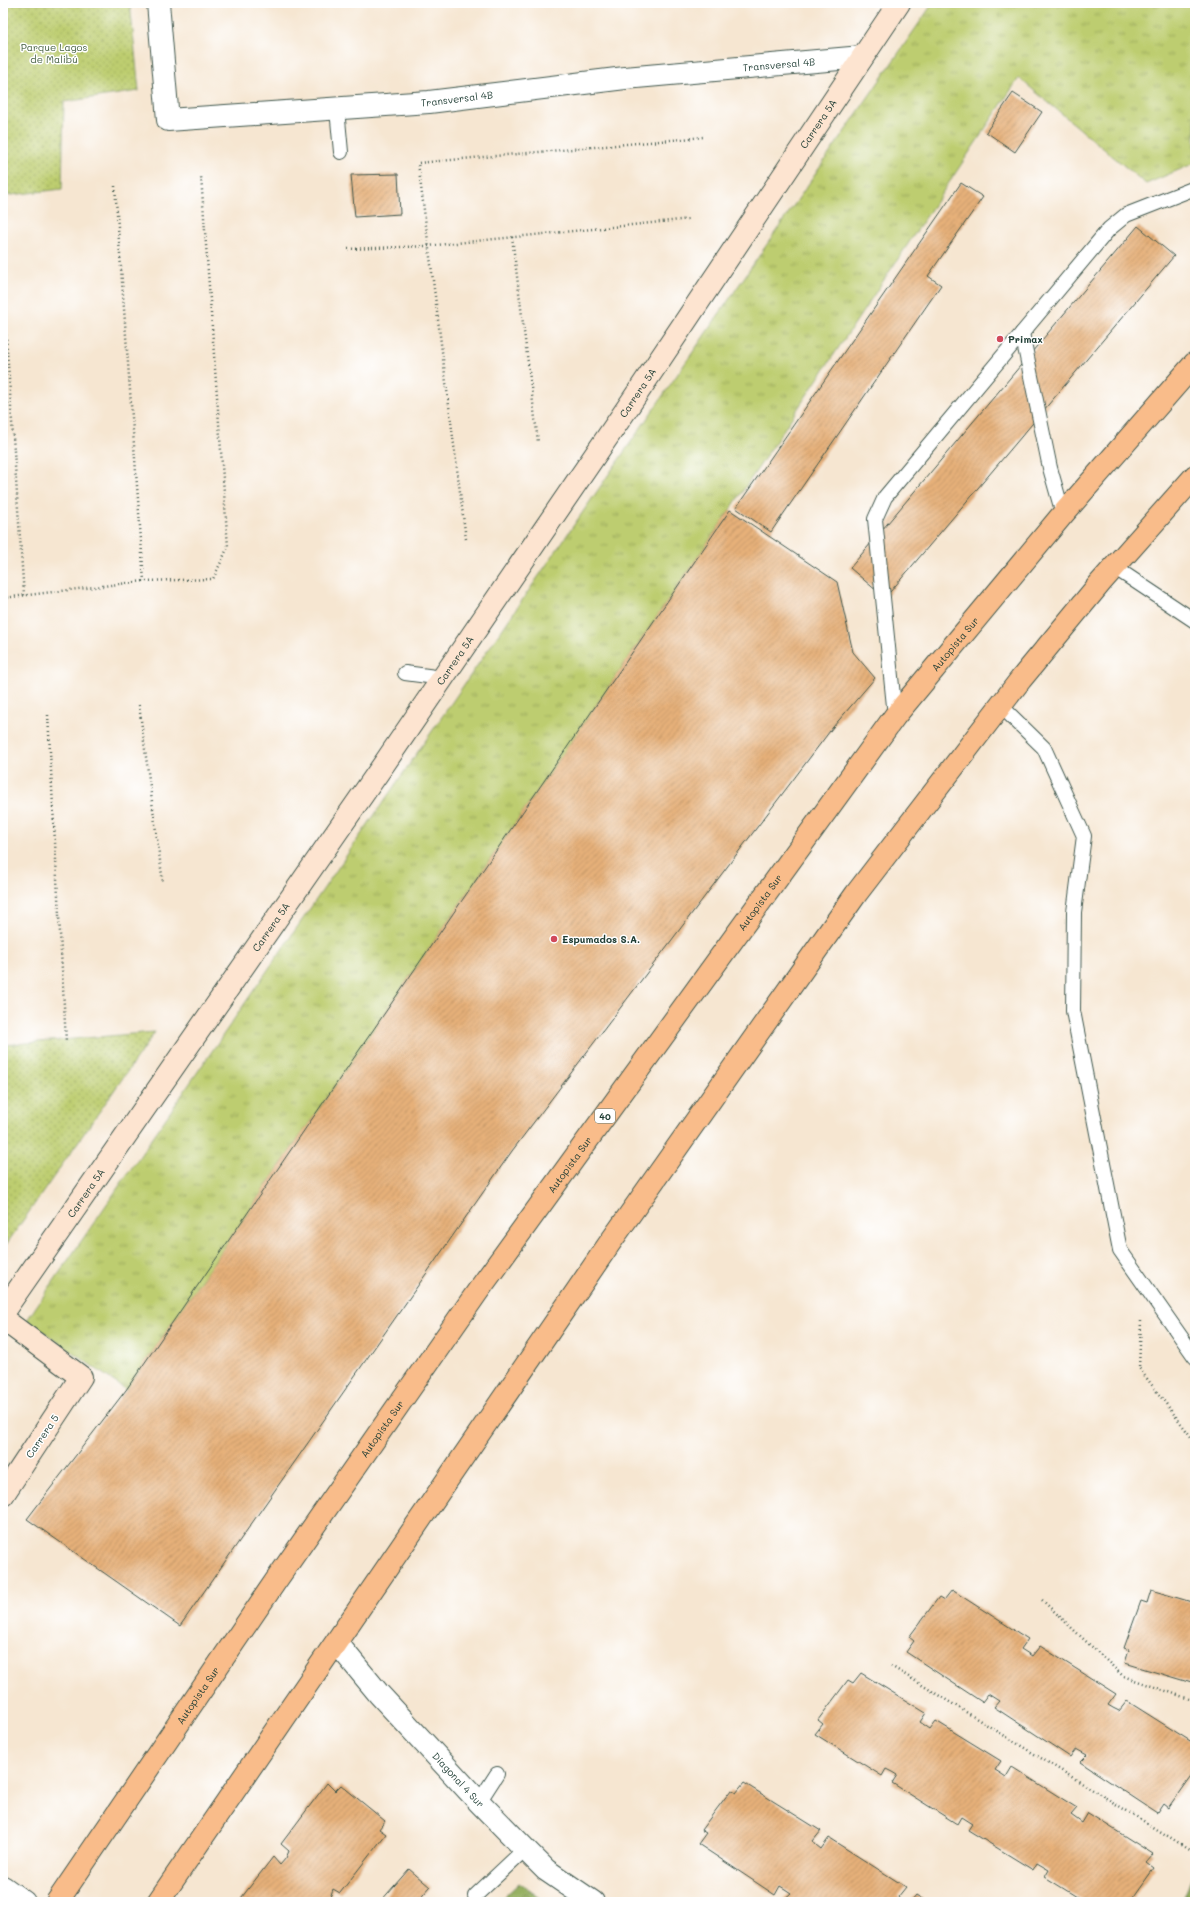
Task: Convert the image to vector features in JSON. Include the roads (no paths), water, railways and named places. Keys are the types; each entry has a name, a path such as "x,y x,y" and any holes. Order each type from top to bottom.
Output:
{"highway":[{"name":"Autopista Sur","path":"57,1902 270,1588 478,1291 895,716 1063,514 1195,363"},
{"path":"158,1902 337,1643 609,1244 856,894 1000,705 1114,567 1195,476"}],"main road":[{"name":"Carrera 5A","path":"3,1312 443,678 628,407 899,3"},
{"name":"Carrera 5","path":"3,1319 81,1377 3,1496"}],"street":[{"name":"Transversal 4B","path":"158,3 168,120 428,102 625,78 862,57"},
{"name":"Diagonal 4 Sur","path":"337,1643 379,1694 479,1802 525,1849 546,1870 593,1902"},
{"path":"3,1887 24,1902"}],"lane":[{"path":"337,109 340,152"},
{"path":"895,716 875,519 885,497 1109,229 1126,214 1195,188"},
{"path":"1022,333 1050,468 1063,514"},
{"path":"1114,567 1195,621"},
{"path":"405,673 443,678"},
{"path":"1000,705 1044,748 1084,836 1074,912 1072,1011 1120,1250 1195,1357"},
{"path":"479,1802 497,1774"},
{"path":"475,1896 525,1849"}],"place":[{"name":"Primax","path":"1000,339"},
{"name":"Espumados S.A.","path":"554,939"}],"park label":[{"name":"Parque Lagos de Malibú","path":"54,52"}]}
